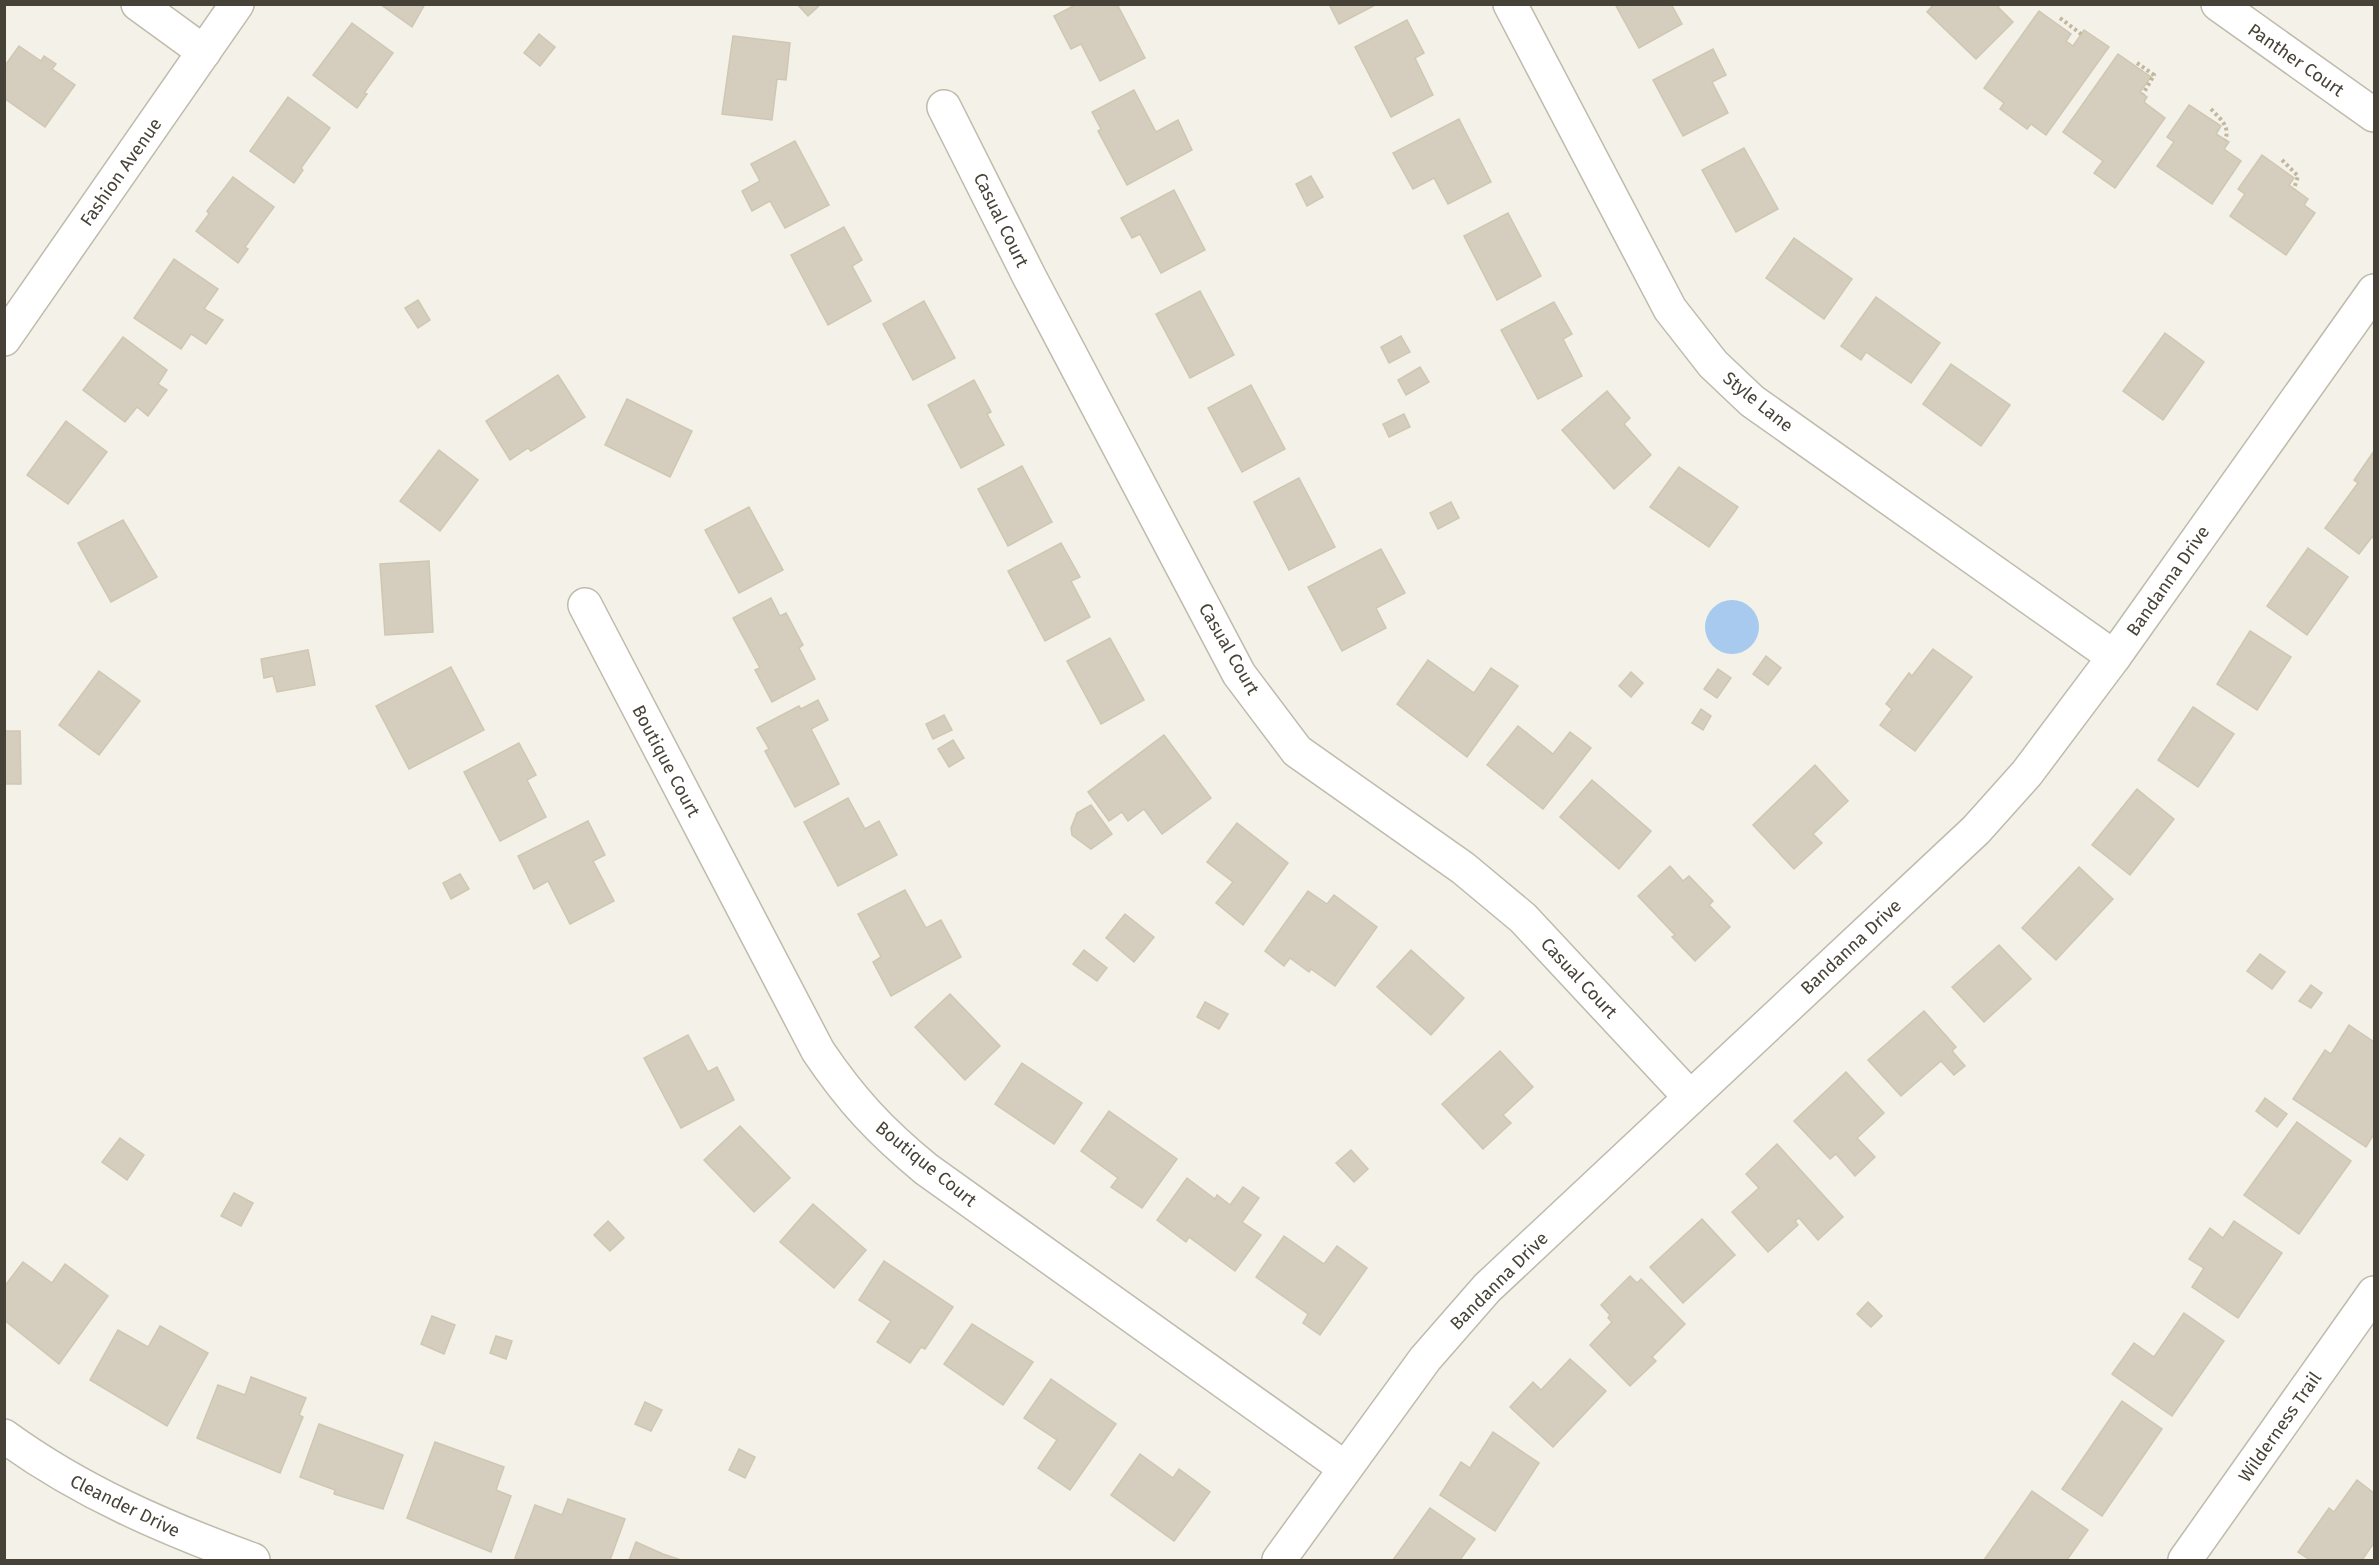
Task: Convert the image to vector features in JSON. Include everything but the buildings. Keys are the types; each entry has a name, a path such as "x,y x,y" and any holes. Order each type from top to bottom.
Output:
{"street":[{"path":"138,4 204,52"},
{"name":"Fashion Avenue","path":"4,339 237,4"},
{"name":"Style Lane","path":"1510,4 1670,309 1713,364 1752,401 2114,657"},
{"name":"Panther Court","path":"2218,4 2374,115"},
{"name":"Casual Court","path":"944,107 1030,278 1239,675 1297,751 1463,867 1523,918 1690,1097"},
{"name":"Bandanna Drive","path":"1280,1560 1425,1359 1487,1288 1976,830 2027,773 2114,657 2374,291"},
{"name":"Boutique Court","path":"585,605 818,1051 848,1095 884,1135 926,1169 1345,1468"},
{"name":"Wilderness Trail","path":"2185,1560 2374,1293"},
{"name":"Cleander Drive","path":"4,1436 98,1496 186,1535 254,1560"}],"path":[{"path":"2060,18 2081,34"},
{"path":"2137,63 2154,75 2143,94"},
{"path":"2211,109 2224,123 2227,134 2224,140"},
{"path":"2282,160 2298,176 2294,189"}],"water":[{"path":"1732,600 1742,602 1751,608 1757,617 1759,627 1757,637 1751,646 1742,652 1732,654 1722,652 1713,646 1707,637 1705,627 1707,617 1713,608 1722,602"}]}
